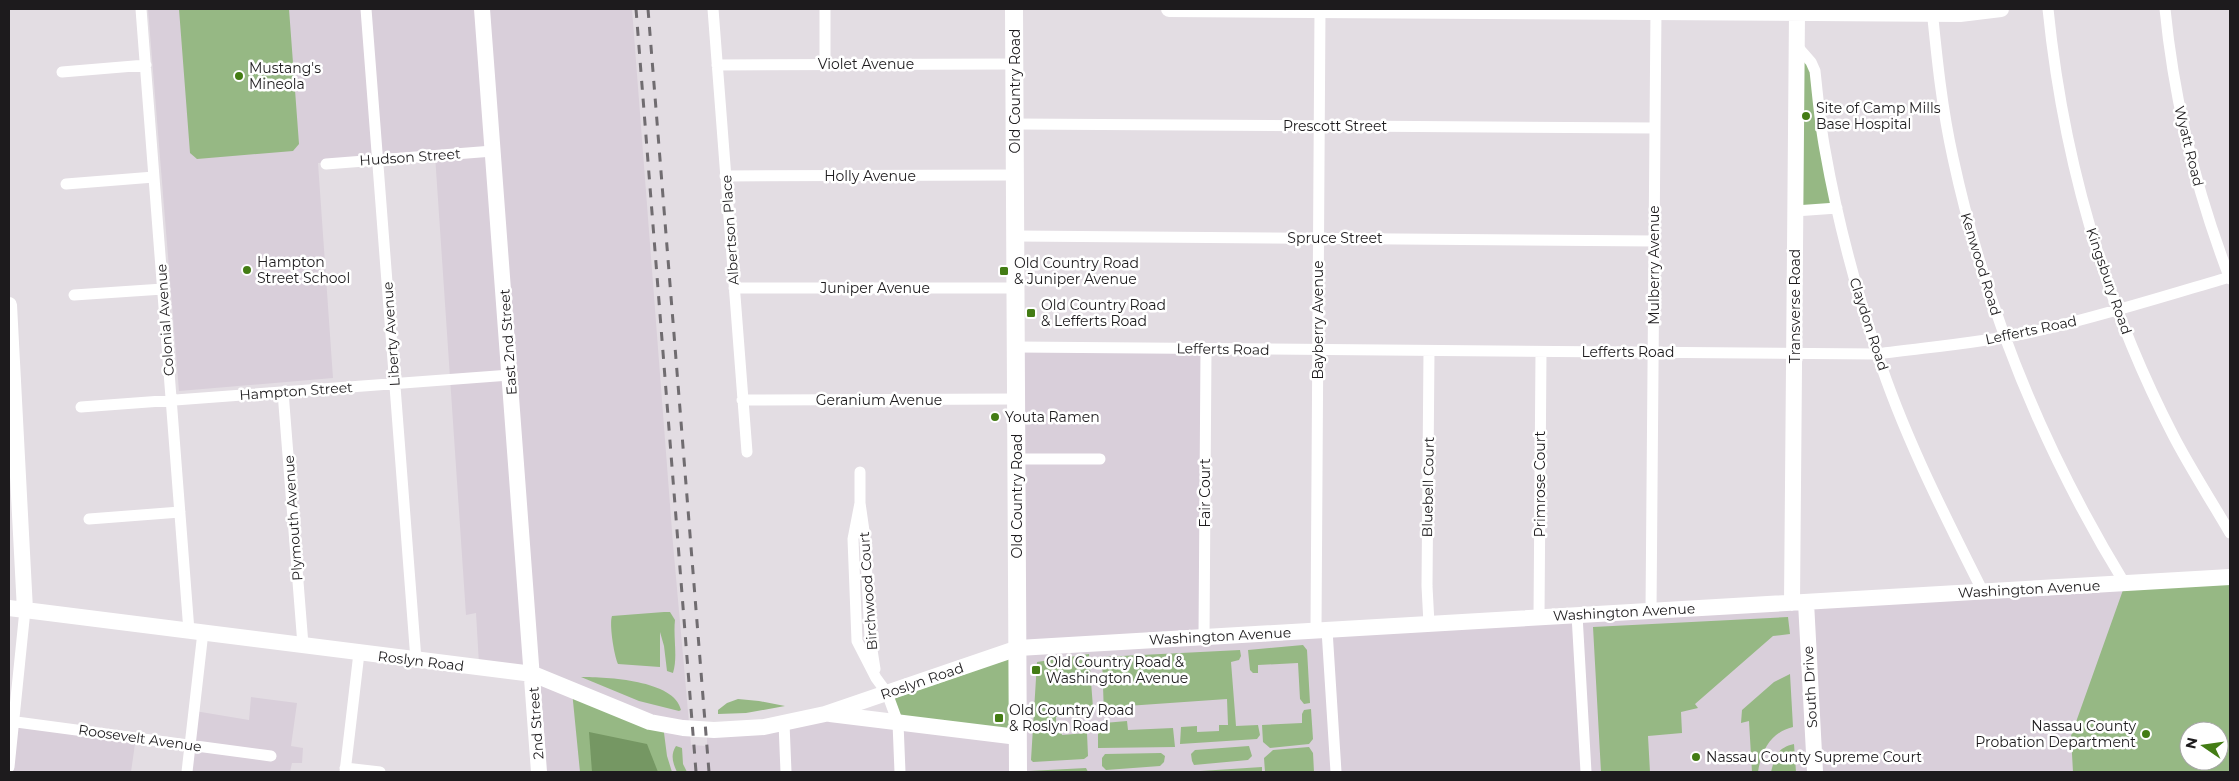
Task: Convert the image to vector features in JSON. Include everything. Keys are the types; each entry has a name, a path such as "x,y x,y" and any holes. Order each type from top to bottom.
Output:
{"main road":[{"name":"East 2nd Street","path":"482,9 533,674"},
{"name":"Old Country Road","path":"1014,9 1018,772"},
{"path":"1169,9 1932,11 1960,14 2001,9"},
{"name":"Transverse Road","path":"1797,11 1794,353 1799,602"},
{"path":"9,305 26,610"},
{"name":"Washington Avenue","path":"1018,648 2230,578"},
{"name":"South Drive","path":"1799,602 1815,772"},
{"name":"Roslyn Road","path":"9,608 533,674 637,718 663,725 714,730 784,723 825,714 1018,648"},
{"name":"2nd Street","path":"533,674 539,772"},
{"name":"Roslyn Road","path":"825,714 1018,737"}],"street":[{"name":"Colonial Avenue","path":"141,9 180,512 196,632 187,772"},
{"name":"Liberty Avenue","path":"366,9 416,660"},
{"name":"Albertson Place","path":"713,9 746,452"},
{"path":"825,9 825,64"},
{"name":"Bayberry Avenue","path":"1320,9 1318,350 1321,630 1336,772"},
{"name":"Kingsbury Road","path":"2048,9 2054,67 2072,159 2097,251 2142,370 2173,435 2230,533"},
{"name":"Wyatt Road","path":"2165,9 2178,98 2190,154 2203,200 2230,278"},
{"name":"Mulberry Avenue","path":"1652,611 1656,10"},
{"name":"Kenwood Road","path":"1932,11 1937,65 1952,157 1973,245 2024,390 2060,468 2096,536 2125,584"},
{"name":"Claydon Road","path":"1797,46 1811,62 1814,71 1825,149 1837,208 1854,277 1877,354 1924,471 1984,592"},
{"name":"Violet Avenue","path":"717,65 1015,64"},
{"path":"62,72 146,65"},
{"name":"Prescott Street","path":"1015,124 1655,128"},
{"name":"Hudson Street","path":"326,164 493,151"},
{"name":"Holly Avenue","path":"726,176 1015,175"},
{"path":"66,184 154,177"},
{"path":"1795,210 1837,208"},
{"name":"Spruce Street","path":"1016,236 1654,240"},
{"name":"Lefferts Road","path":"1016,347 1877,354 1986,340 2038,330 2230,278"},
{"name":"Juniper Avenue","path":"734,288 1016,288"},
{"path":"74,295 163,289"},
{"name":"Fair Court","path":"1204,637 1206,349"},
{"name":"Bluebell Court","path":"1429,351 1427,576 1429,624"},
{"name":"Primrose Court","path":"1539,617 1541,352"},
{"name":"Hampton Street","path":"82,407 511,375"},
{"name":"Plymouth Avenue","path":"283,392 303,645"},
{"name":"Geranium Avenue","path":"742,400 1016,399"},
{"path":"1016,459 1100,459"},
{"name":"Birchwood Court","path":"860,472 860,503 865,538 870,637 876,678 887,693 898,723 900,772"},
{"path":"89,519 180,512"},
{"path":"9,767 11,721 26,610"},
{"path":"1577,615 1586,772"},
{"path":"359,653 345,770 380,772"},
{"name":"Roosevelt Avenue","path":"11,721 271,756"},
{"path":"784,723 786,772"}],"shaded area":[{"path":"148,9 632,9 673,544 691,745 707,746 707,730 825,714 1018,737 1018,772 540,772 534,671 479,664 476,613 466,615 435,155 318,163 333,378 179,391"},
{"name":"Mustang's Mineola","path":"179,9 289,9 299,144 293,151 197,159 190,153"},
{"path":"1797,45 1811,62 1837,208 1796,210"},
{"path":"1016,347 1206,349 1204,636 2230,577 2230,772 1020,772"},
{"path":"2230,583 2230,772 2073,772 2071,736 2123,590"},
{"path":"670,612 675,620 675,660 673,673 667,671 660,632 660,667 618,664 612,640 612,616"},
{"path":"1788,617 1790,634 1773,636 1695,704 1698,708 1681,712 1682,733 1648,736 1650,772 1601,772 1593,627"},
{"path":"1303,645 1307,650 1310,703 1304,704 1300,699 1298,663 1258,665 1258,673 1253,673 1250,670 1248,650"},
{"path":"1018,648 1018,737 898,723 887,693"},
{"path":"1240,650 1241,656 1239,660 1231,662 1236,726 1258,725 1260,735 1257,739 1180,744 1181,727 1197,726 1197,732 1219,731 1219,725 1228,725 1227,699 1127,706 1127,713 1104,715 1102,657"},
{"path":"1089,654 1093,708 1091,713 1086,716 1084,707 1061,709 1060,716 1056,717 1056,727 1060,727 1062,735 1087,733 1088,756 1084,759 1033,762 1031,760 1037,662"},
{"path":"1790,674 1793,727 1773,738 1765,750 1758,772 1752,772 1749,721 1741,723 1742,710 1774,682"},
{"path":"581,677 638,682 653,686 666,692 676,700 681,710 639,701"},
{"path":"572,691 663,725 667,756 672,772 580,772"},
{"path":"251,697 297,703 291,746 303,748 302,763 292,763 290,772 188,772 195,711 249,720"},
{"path":"738,699 785,706 746,713 718,714 718,710 727,703"},
{"path":"1311,709 1313,739 1309,744 1270,748 1263,742 1262,725 1302,723 1304,710"},
{"path":"14,721 136,737 131,772 9,772"},
{"path":"1127,721 1128,730 1173,728 1175,747 1098,748 1098,731 1104,728 1104,723"},
{"path":"589,732 647,744 658,772 592,772"},
{"path":"1794,744 1796,772 1771,772 1780,750"},
{"path":"676,746 682,748 683,764 687,772 677,772 673,762"},
{"path":"1249,746 1252,756 1248,760 1194,765 1192,761 1191,754 1195,750"},
{"path":"1309,747 1313,753 1314,772 1265,772 1264,758 1273,750"},
{"path":"1161,753 1165,756 1164,762 1160,766 1106,770 1102,766 1102,758 1105,754"},
{"path":"1262,767 1262,772 1185,772"},
{"path":"1086,768 1088,772 1029,772 1029,771"}],"railway":[{"path":"636,9 696,772"},
{"path":"648,9 709,772"}],"place":[{"name":"Mustang's Mineola","path":"239,76"},
{"name":"Site of Camp Mills Base Hospital","path":"1806,116"},
{"name":"Hampton Street School","path":"247,270"},
{"name":"Old Country Road & Juniper Avenue","path":"1004,271"},
{"name":"Old Country Road & Lefferts Road","path":"1031,313"},
{"name":"Youta Ramen","path":"995,417"},
{"name":"Old Country Road & Washington Avenue","path":"1036,670"},
{"name":"Old Country Road & Roslyn Road","path":"999,718"},
{"name":"Nassau County Probation Department","path":"2146,734"},
{"name":"Nassau County Supreme Court","path":"1696,757"}]}
